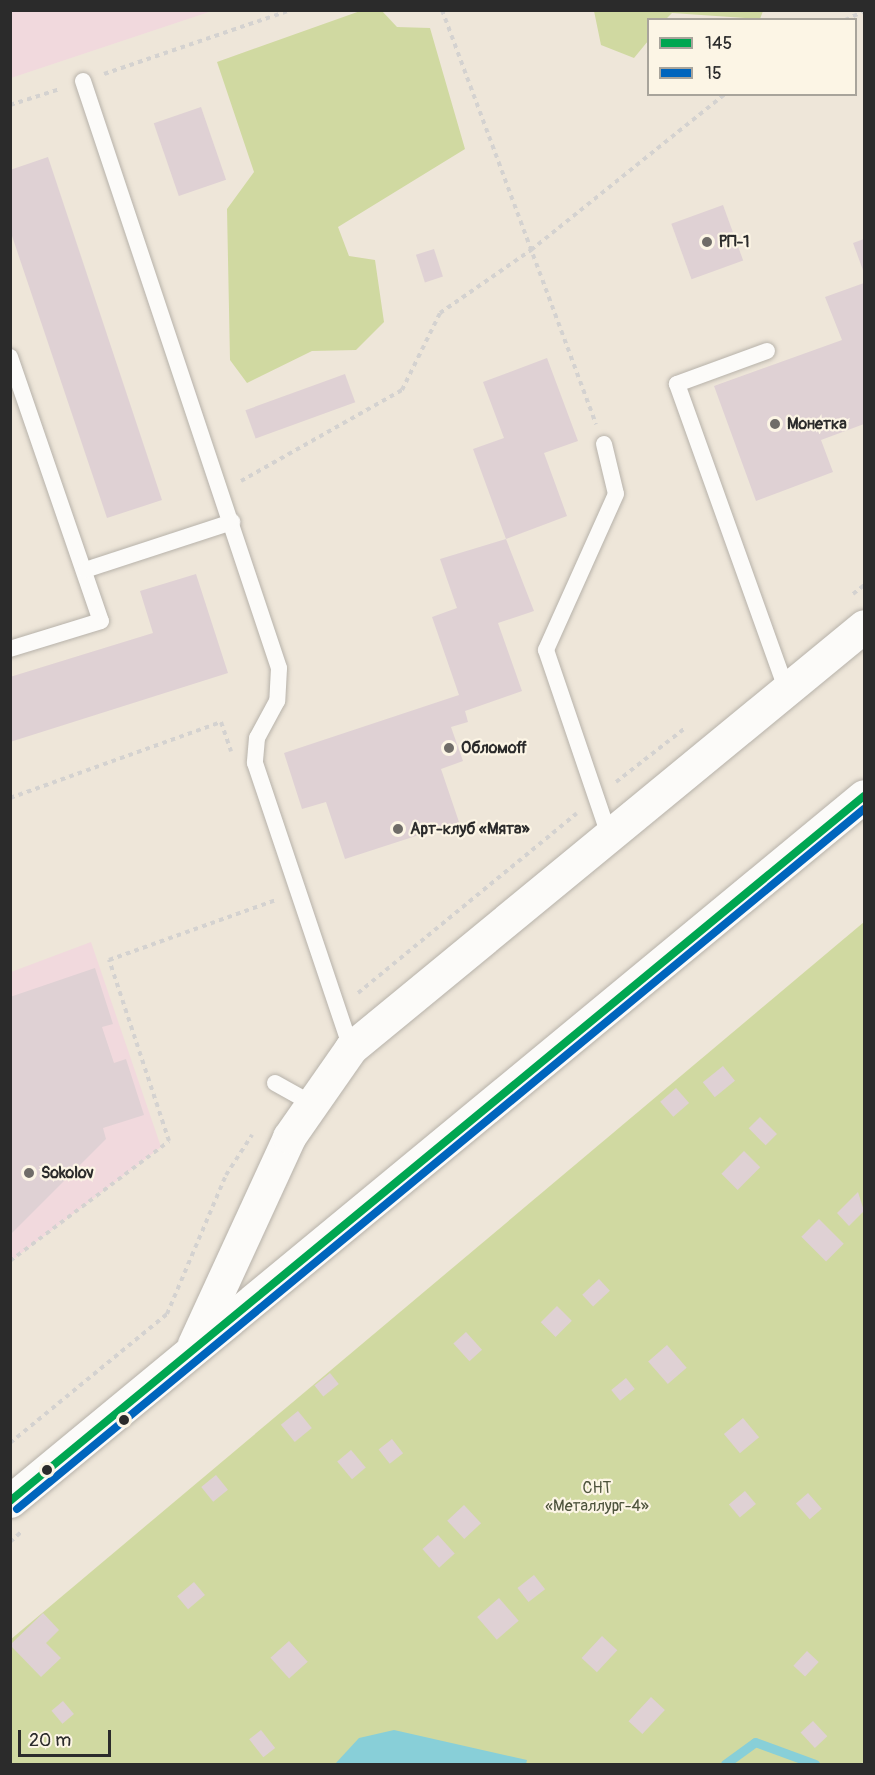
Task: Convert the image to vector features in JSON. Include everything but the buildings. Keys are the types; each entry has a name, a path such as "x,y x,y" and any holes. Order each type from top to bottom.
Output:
{"main road":[{"path":"195,1344 256,1202 309,1102 351,1048 610,839 786,689 864,626"},
{"path":"10,1501 195,1344 864,796"}],"lane":[{"path":"83,81 221,488 280,677 277,701 255,745 255,764 351,1048"},
{"path":"767,351 677,384 786,689"},
{"path":"10,357 101,621 10,649"},
{"path":"604,444 616,494 546,650 610,839"},
{"path":"85,570 232,522"},
{"path":"274,1083 309,1102"}],"path":[{"path":"10,105 291,10"},
{"path":"442,10 604,444"},
{"path":"849,18 864,11"},
{"path":"221,488 258,474 402,390 440,313 531,250 723,96"},
{"path":"10,798 221,722 233,759"},
{"path":"10,1261 169,1141 109,960 280,899"}],"shaded area":[{"path":"11,10 212,10 212,11 11,78"},
{"path":"91,942 161,1147 11,1261 11,972"}],"green space":[{"path":"363,10 382,11 397,27 430,28 465,149 338,227 349,256 375,260 384,322 356,350 312,351 247,383 230,360 227,209 254,172 217,62"},
{"path":"594,10 763,11 760,18 672,13 667,18 647,18 647,42 634,58 601,45"},
{"name":"СНТ «Металлург-4»","path":"864,922 864,1764 11,1764 10,1640"}],"water":[{"path":"394,1730 527,1760 526,1764 335,1764 359,1738"}],"waterway":[{"path":"725,1764 755,1742 815,1764"}],"transit line":[{"name":"145","path":"10,1501 864,796"},
{"name":"15","path":"17,1509 864,809"}],"place":[{"name":"РП-1","path":"707,242"},
{"name":"Монетка","path":"775,424"},
{"name":"Обломоff","path":"449,748"},
{"name":"Арт-клуб «Мята»","path":"398,829"},
{"name":"Sokolov","path":"29,1173"}]}
